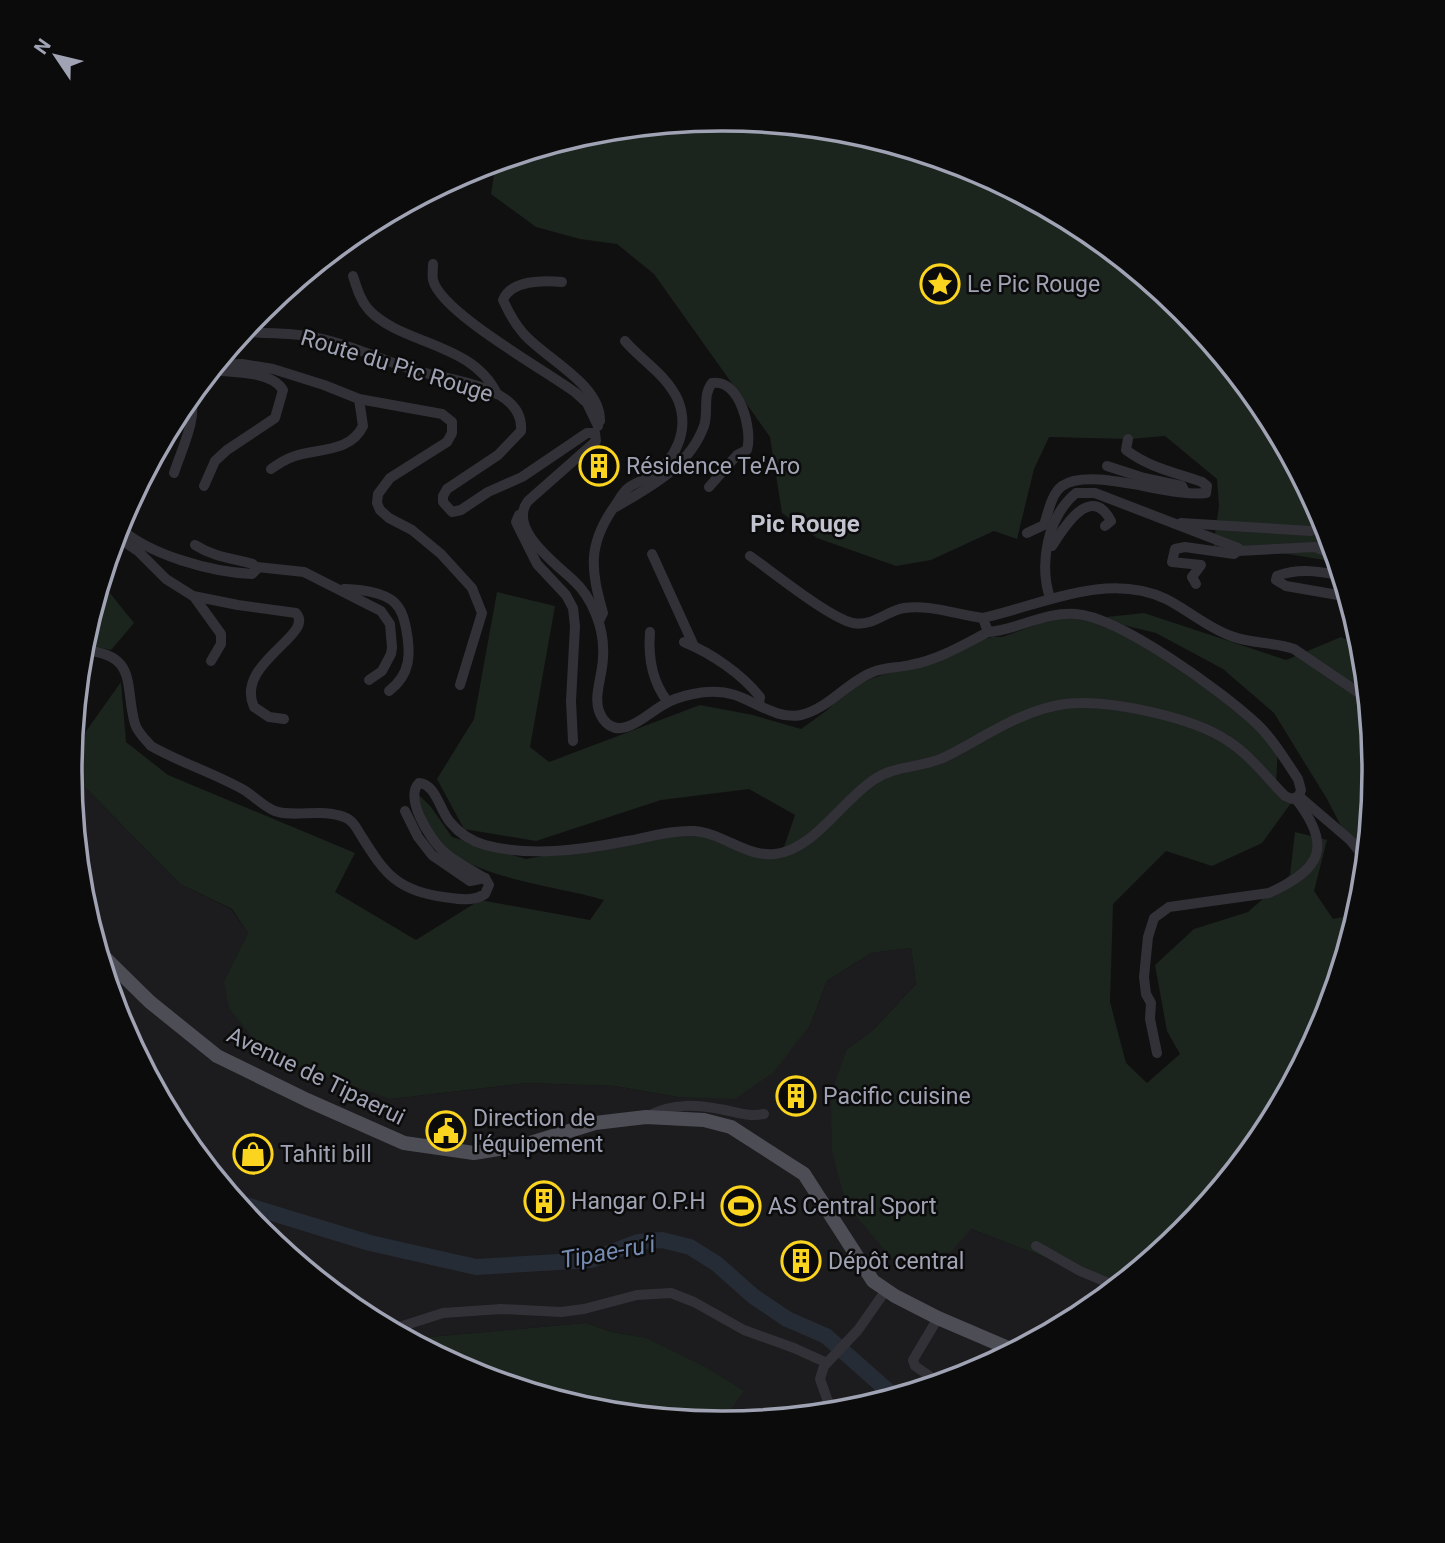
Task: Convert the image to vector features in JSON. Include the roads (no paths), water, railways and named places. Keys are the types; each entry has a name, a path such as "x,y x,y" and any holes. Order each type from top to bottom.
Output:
{"main road":[{"name":"Avenue de Tipaerui","path":"113,966 150,1002 217,1056 319,1106 404,1143 474,1153 524,1145 595,1123 646,1117 718,1122 787,1161 804,1174 873,1281 938,1318 1005,1347"}],"street":[{"path":"433,264 433,281 451,305 481,331 576,393 587,403 596,430 596,441 522,509 516,522 537,564 566,595 573,608 573,741"},
{"path":"354,276 360,296 379,318 443,347 464,360 491,380 497,394"},
{"path":"562,282 531,282 510,290 503,300 511,319 525,336 570,374 598,405 600,419 596,430"},
{"name":"Route du Pic Rouge","path":"257,333 324,339 418,372 455,378 497,394 509,402 521,419 521,431 498,455 447,489 443,502 452,512 461,510 488,492 522,477 587,433 596,430"},
{"path":"599,621 603,613 593,580 595,545 603,522 626,488 651,475 669,459 681,441 683,416 677,400 658,372 625,341"},
{"path":"229,365 273,369 359,399 442,414 452,422 452,433 447,442 390,478 378,494 377,503 389,518 412,530 441,554 472,588 482,613 460,685"},
{"path":"204,486 215,461 275,418 283,390 279,384 270,380 224,371"},
{"path":"612,509 661,480 691,453 705,423 708,388 712,383 721,382 728,386 742,407 747,420 749,443 747,450 737,455 709,487"},
{"path":"271,469 296,455 343,445 353,439 363,426 359,399"},
{"path":"174,473 192,413"},
{"path":"1027,533 1044,525 1055,494 1064,485 1085,480 1104,480 1206,494 1208,486 1187,476 1154,468 1138,459 1126,450 1128,439"},
{"path":"1107,466 1144,478 1176,483 1182,486 1185,492"},
{"path":"1050,598 1044,573 1045,561 1056,508 1067,488 1064,485"},
{"path":"1055,522 1070,498 1085,491 1223,541 1238,551"},
{"path":"1045,561 1061,533 1083,508 1093,507 1105,513 1111,521 1105,526"},
{"path":"522,509 521,517 534,543 583,589 599,621 604,656 597,694 602,718 608,725 626,727 668,702 692,694 720,692 736,695 776,712 796,716 813,712 850,684 873,672 932,659 988,632 1068,614 1098,618 1132,635 1229,701 1259,725 1298,779 1301,790 1297,797"},
{"path":"1172,523 1311,531"},
{"path":"128,534 159,551 186,561 248,574 255,572 257,567"},
{"path":"125,542 138,551 166,579 193,596 205,610 221,634 220,644 211,661"},
{"path":"195,545 210,554 257,567 304,572 381,611 390,624 391,654 382,671 369,680"},
{"path":"1196,584 1192,577 1201,565 1172,562 1175,549 1185,547 1234,554 1238,551 1315,547 1323,551"},
{"path":"652,554 689,644 722,664 755,691 760,697 759,705"},
{"path":"750,556 817,602 854,623 871,622 902,608 920,607 983,618 1023,609 1050,598 1091,590 1118,589 1165,598 1232,637 1294,649 1357,692"},
{"path":"1332,575 1304,571 1276,576 1276,580 1286,586 1338,596"},
{"path":"338,589 375,593 394,602 403,616 410,650 409,660 403,678 389,691"},
{"path":"193,596 296,612 300,617 301,624 260,668 250,688 254,707 269,717 284,719"},
{"path":"983,618 988,632"},
{"path":"650,632 651,665 660,692 668,702"},
{"path":"94,652 107,654 126,671 135,724 151,746 244,790 273,811 309,811 345,817 354,824 387,874 413,891 472,899 485,894 489,885 485,878 443,851 430,834 413,794 419,783 424,783 431,789 449,821 460,832 485,845 538,851 575,849 673,831 695,831 708,833 759,854 778,854 805,841 874,779 895,769 943,758 1013,721 1065,704 1149,711 1200,727 1228,741 1254,763 1285,796 1297,797 1350,840 1358,849"},
{"path":"1157,1053 1150,1019 1151,1003 1146,994 1144,977 1148,937 1154,918 1169,907 1269,893 1281,888 1307,869 1316,858 1319,843 1297,797"},
{"path":"405,811 418,837 432,855 470,881 485,878"},
{"path":"646,1117 664,1108 683,1105 752,1116 764,1114"},
{"path":"1036,1247 1107,1282"},
{"path":"828,1402 820,1379 829,1360 845,1345 886,1290"},
{"path":"402,1326 443,1313 501,1309 561,1312 584,1309 636,1295 671,1293 694,1302 744,1330 829,1360"},
{"path":"931,1377 915,1366 912,1360 938,1318"}],"waterway":[{"name":"Tipae-ru’i","path":"254,1208 370,1243 476,1267 591,1260 638,1242 662,1240 690,1247 717,1264 753,1296 787,1319 826,1336 887,1390"}],"place":[{"name":"Le Pic Rouge","path":"940,284"},
{"name":"Résidence Te'Aro","path":"599,466"},
{"name":"Pacific cuisine","path":"796,1096"},
{"name":"Direction de l'équipement","path":"446,1131"},
{"name":"Tahiti bill","path":"253,1154"},
{"name":"Hangar O.P.H","path":"544,1201"},
{"name":"AS Central Sport","path":"741,1206"},
{"name":"Dépôt central","path":"801,1261"}],"district":[{"name":"Pic Rouge","path":"805,524"}]}
